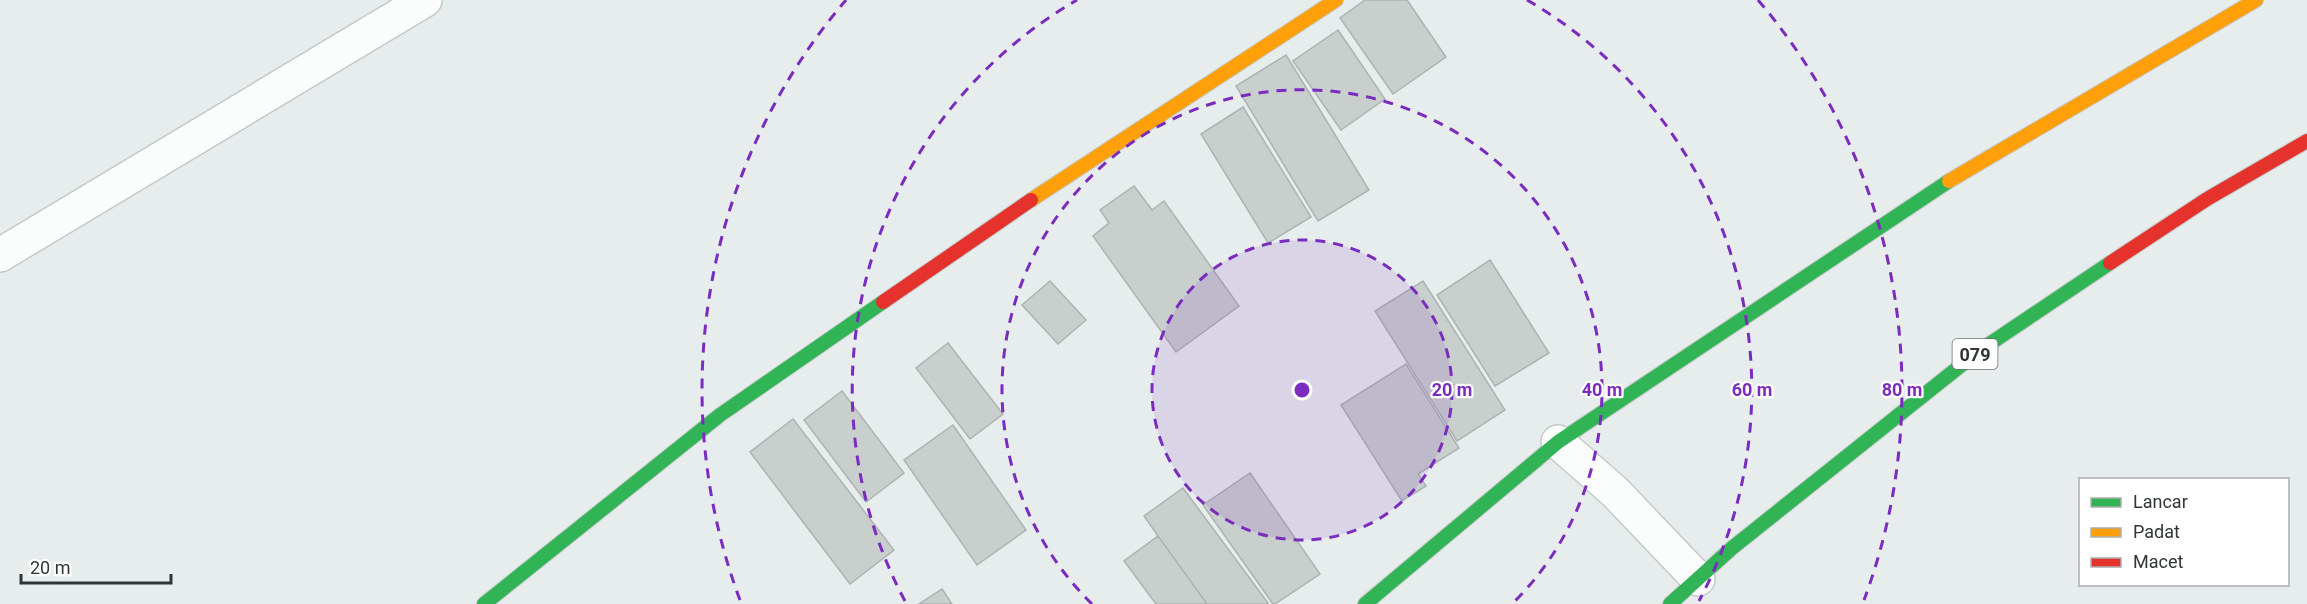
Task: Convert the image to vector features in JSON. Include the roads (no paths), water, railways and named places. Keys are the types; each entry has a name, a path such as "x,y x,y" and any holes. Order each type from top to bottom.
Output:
{"street":[{"path":"0,255 425,0"},
{"path":"484,604 720,415 992,225 1336,0"},
{"path":"1365,604 1558,442 1924,196 2256,0"},
{"name":"079","path":"1670,604 1760,526 1979,351 2207,199 2307,141"},
{"path":"1558,442 1615,492 1698,579"}]}
